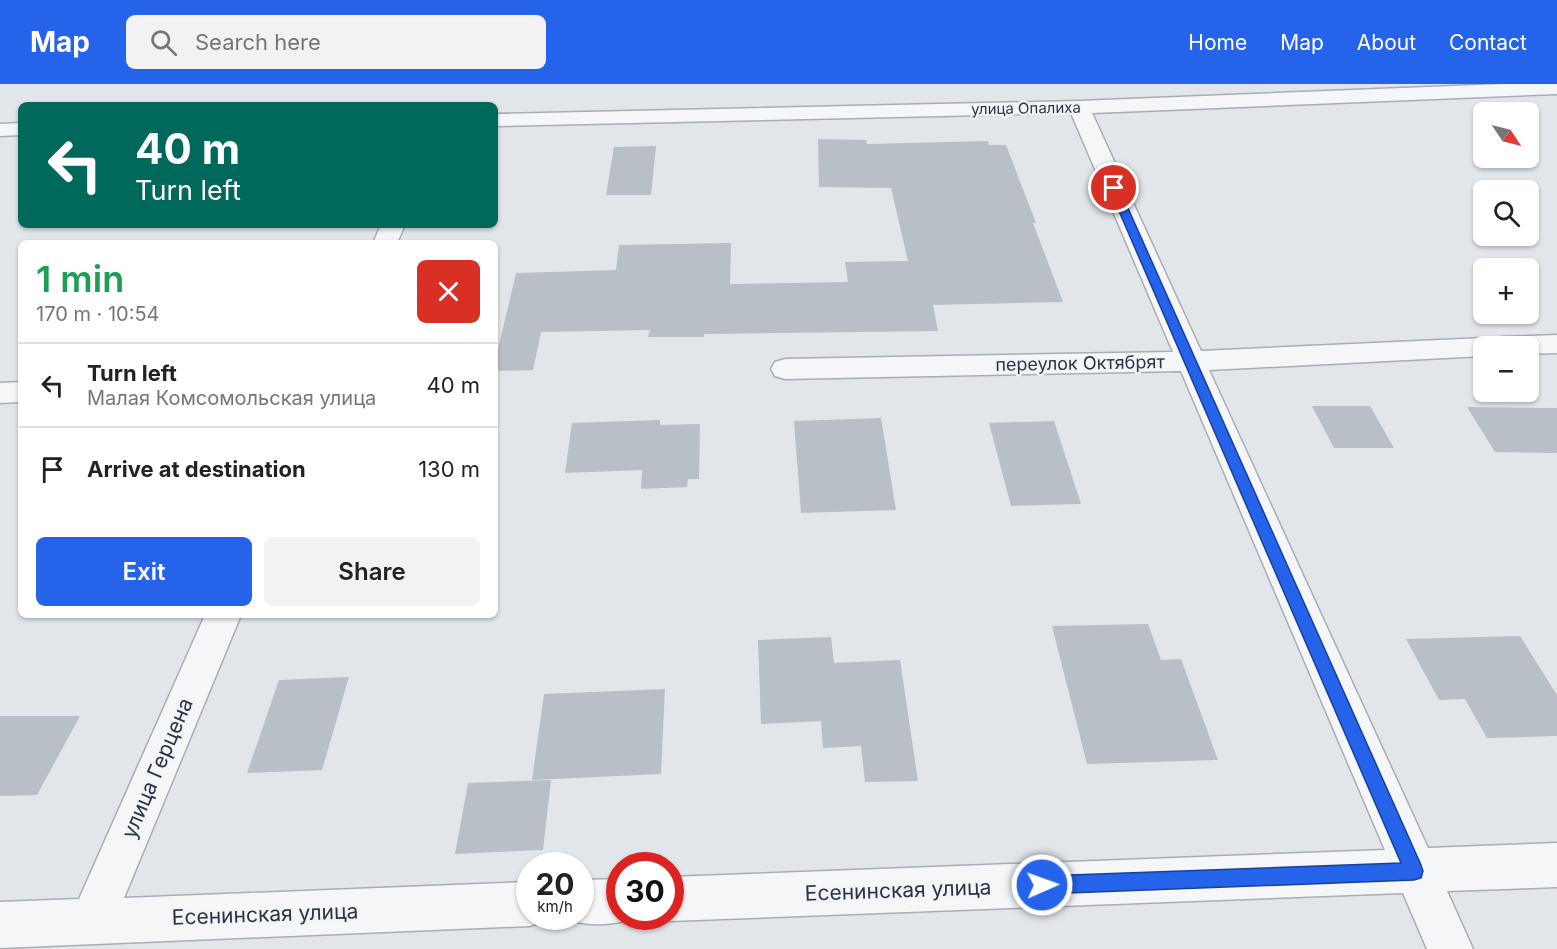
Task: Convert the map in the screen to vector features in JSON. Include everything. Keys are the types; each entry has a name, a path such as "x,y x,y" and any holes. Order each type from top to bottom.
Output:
{"street":[{"name":"улица Опалиха","path":"498,120 1079,106 1557,88"},
{"path":"1079,106 1450,949"},
{"path":"0,130 18,129"},
{"path":"1539,345 1557,344"},
{"name":"переулок Октябрят","path":"785,369 1190,361 1473,348"},
{"path":"0,393 18,392"},
{"name":"улица Герцена","path":"92,921 222,618"},
{"name":"Есенинская улица","path":"684,898 1557,866"},
{"name":"Есенинская улица","path":"0,925 516,905"}],"building":[{"path":"818,139 866,140 867,144 988,141 989,145 1006,145 1063,302 933,305 938,331 704,334 704,337 648,337 650,330 541,332 533,370 498,371 498,349 516,273 616,270 619,245 731,243 730,284 848,282 845,262 908,261 891,188 819,187"},
{"path":"656,146 651,195 606,195 614,147"},
{"path":"1312,406 1370,406 1394,448 1334,448"},
{"path":"1467,407 1557,408 1557,453 1495,452"},
{"path":"881,418 896,510 801,513 794,421"},
{"path":"660,420 660,425 700,424 699,479 688,479 687,487 641,489 642,470 565,473 572,423"},
{"path":"1054,421 1081,504 1011,506 989,423"},
{"path":"1148,624 1161,660 1181,659 1218,760 1087,764 1052,626"},
{"path":"1520,636 1557,695 1557,736 1487,738 1465,699 1439,700 1406,639"},
{"path":"831,637 834,663 900,660 918,781 865,782 861,746 823,748 821,721 761,724 758,640"},
{"path":"349,677 322,770 247,773 279,680"},
{"path":"665,689 661,774 532,780 544,694"},
{"path":"0,716 80,716 37,795 0,796"},
{"path":"551,780 543,850 455,854 468,783"}],"route":[{"path":"1042,885 1414,871 1114,188"}]}
